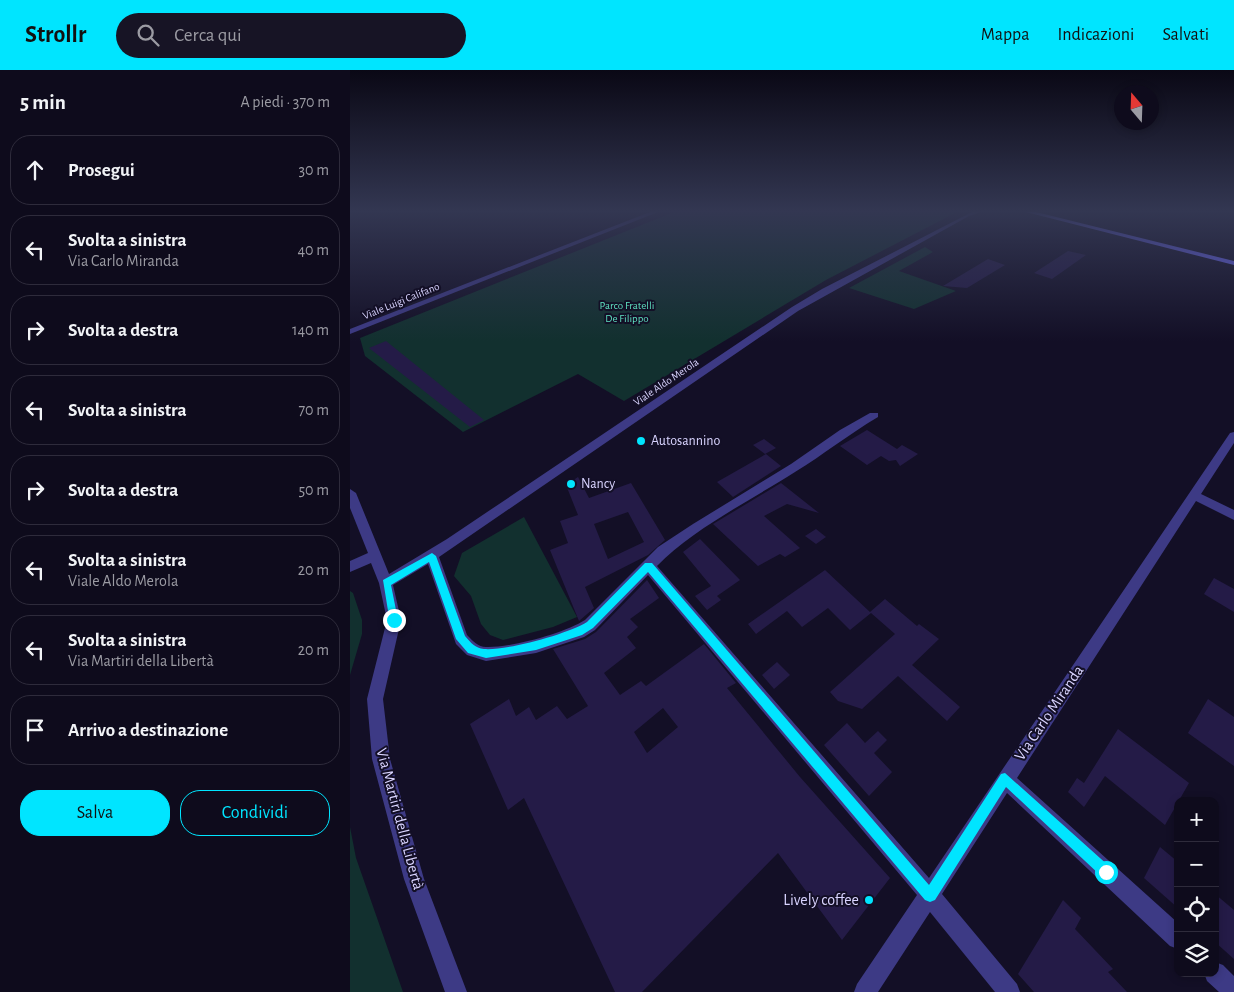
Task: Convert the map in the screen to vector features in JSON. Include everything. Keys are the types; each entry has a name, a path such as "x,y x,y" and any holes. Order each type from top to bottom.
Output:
{"main road":[{"path":"1202,255 1234,263"}],"street":[{"name":"Viale Luigi Califano","path":"350,332 546,255"},
{"name":"Viale Aldo Merola","path":"386,583 432,556 795,309 825,290 891,255"},
{"path":"432,556 461,639 472,650 486,654 536,646 579,632 590,625 663,551 697,527 795,467 844,432 874,415"},
{"name":"Via Carlo Miranda","path":"865,992 1234,435"},
{"name":"Via Martiri della Libertà","path":"350,493 386,583 394,620 375,699 380,759 414,878 456,992"},
{"path":"1194,495 1234,515"},
{"path":"350,567 374,556"},
{"path":"648,566 930,895 1009,992"},
{"path":"1005,778 1174,934"},
{"path":"1219,977 1234,990"}],"green space":[{"name":"Parco Fratelli De Filippo","path":"567,255 874,255 826,280 624,401 578,374 463,432 365,356 360,338"},
{"path":"910,255 928,255 899,271 956,291 914,309 849,288"},
{"path":"524,517 577,617 553,627 503,640 490,635 481,624 471,596 454,576 462,553"},
{"path":"350,591 353,593 362,620 362,634 350,675"},
{"path":"350,827 356,858 403,992 350,992"}],"building":[{"path":"1062,255 1086,255 1052,279 1034,273"},
{"path":"988,259 1005,265 967,288 943,286"},
{"path":"386,341 484,420 470,427 369,348"},
{"path":"867,430 897,449 902,445 918,454 900,466 896,460 889,461 881,456 867,465 840,446"},
{"path":"764,439 776,448 765,454 753,445"},
{"path":"766,454 781,466 733,497 717,482"},
{"path":"578,477 589,498 631,483 665,540 648,555 585,587 594,608 579,621 550,550 568,543 560,521 578,515 566,485","holes":["628,512 644,542 608,559 594,524"]},
{"path":"781,483 819,513 787,504 764,516 800,548 785,557 780,554 758,566 713,524"},
{"path":"816,529 826,537 816,544 805,536"},
{"path":"700,539 740,580 717,596 721,600 707,610 695,596 711,586 683,552"},
{"path":"825,570 870,612 885,599 917,626 919,624 939,639 912,665 960,707 947,721 898,676 862,709 838,701 830,692 895,634 871,613 850,630 828,608 802,627 787,611 756,634 748,624"},
{"path":"1214,578 1234,589 1234,612 1204,594"},
{"path":"647,580 659,598 630,619 638,627 627,637 636,648 604,673 620,695 641,681 646,686 704,644 736,683 727,688 800,777 890,878 842,940 778,853 642,992 615,992 524,798 508,810 470,724 509,699 516,716 529,707 536,720 557,706 567,719 588,706 553,649 585,639 596,632","holes":["663,708 678,727 647,753 634,732"]},
{"path":"777,662 790,675 774,689 762,675"},
{"path":"1208,699 1234,717 1234,766 1188,733"},
{"path":"847,723 865,743 878,731 887,740 874,753 892,772 869,796 824,745"},
{"path":"1118,729 1189,783 1181,797 1174,797 1174,809 1165,825 1105,776 1084,807 1068,792 1077,778 1084,783"},
{"path":"1160,847 1174,859 1174,904 1144,878"},
{"path":"1219,897 1234,910 1234,959 1219,946"},
{"path":"1063,900 1081,918 1075,929 1113,969 1108,972 1127,992 1034,992 1018,974"}],"place":[{"name":"Autosannino","path":"641,441"},
{"name":"Nancy","path":"571,484"},
{"name":"Lively coffee","path":"869,900"}],"route":[{"path":"394,620 386,583 432,556 461,639 472,650 486,654 536,646 579,632 590,625 648,566 930,895 1005,778 1106,872"}]}
